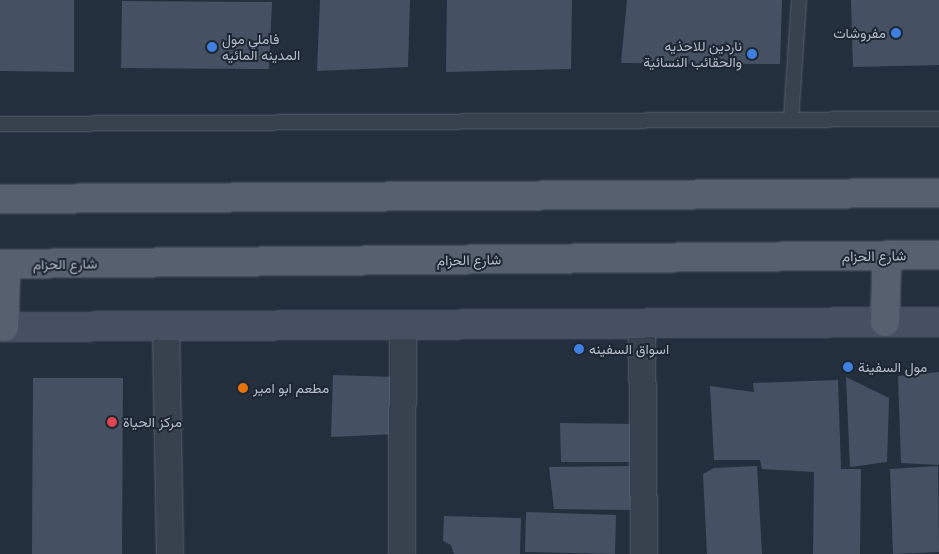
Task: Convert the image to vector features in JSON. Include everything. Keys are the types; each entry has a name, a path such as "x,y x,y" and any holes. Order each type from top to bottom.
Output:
{"main road":[{"path":"0,199 939,193"},
{"name":"شارع الحزام","path":"3,264 939,255"},
{"path":"885,322 886,256"},
{"path":"3,264 2,327 939,322"}],"street":[{"path":"642,323 644,554"},
{"path":"402,554 403,324"},
{"path":"166,326 170,554"}],"lane":[{"path":"791,120 799,0"},
{"path":"0,124 939,119"}],"building":[{"path":"0,0 74,0 74,72 0,71"},
{"path":"320,0 410,0 408,67 317,71"},
{"path":"447,0 572,0 571,69 446,72"},
{"path":"627,0 782,0 780,64 621,63"},
{"name":"مفروشات","path":"851,0 939,0 939,65 853,67"},
{"path":"122,1 272,2 269,69 121,68"},
{"path":"939,372 939,465 901,463 898,376"},
{"path":"333,375 395,377 396,434 331,437"},
{"path":"846,377 889,398 887,462 850,467"},
{"path":"33,378 123,378 122,554 32,554"},
{"path":"838,380 841,469 861,469 860,554 813,554 814,472 762,469 760,460 714,460 710,386 754,392 753,383"},
{"path":"560,423 634,424 634,462 561,462"},
{"path":"632,466 630,510 554,509 549,467"},
{"path":"757,466 762,554 707,554 703,474 714,468"},
{"path":"938,466 939,552 893,554 890,469"},
{"path":"526,512 616,515 615,554 525,552"},
{"path":"444,516 521,518 520,554 454,554 451,545 443,541"}],"place":[{"name":"مفروشات","path":"896,33"},
{"name":"فاملي مول المدينه المائيه","path":"212,47"},
{"name":"ناردين للاحذيه والحقائب النسائية","path":"752,54"},
{"name":"اسواق السفينه","path":"579,349"},
{"name":"مول السفينة","path":"848,367"},
{"name":"مطعم ابو امير","path":"243,388"},
{"name":"مركز الحياة","path":"112,422"}]}
